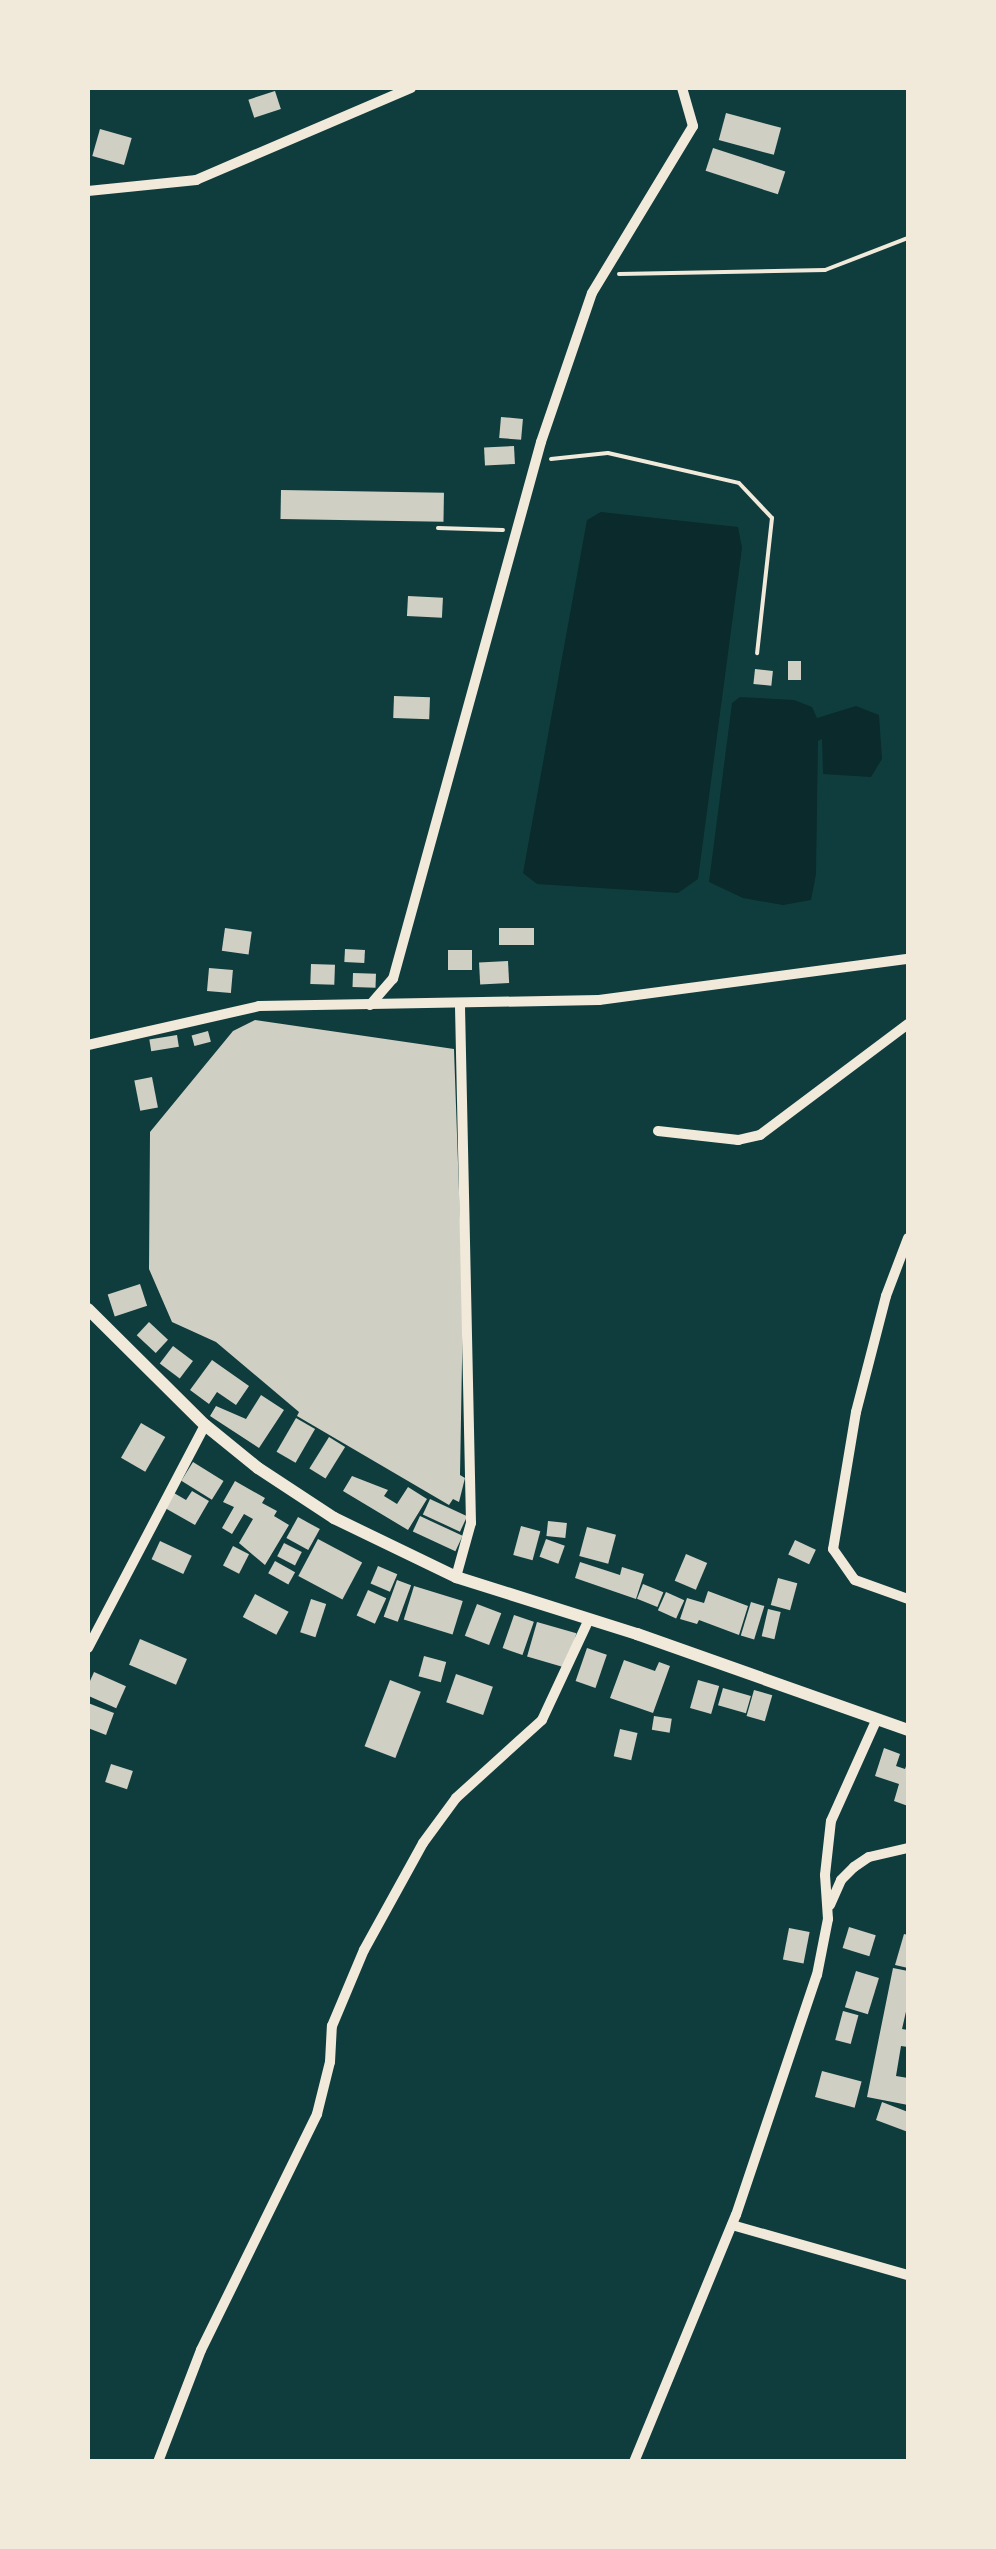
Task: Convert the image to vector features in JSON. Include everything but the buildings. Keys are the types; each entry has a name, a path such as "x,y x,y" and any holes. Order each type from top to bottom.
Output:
{"street":[{"path":"88,191 196,180 411,88"},
{"path":"370,1005 393,979 536,460 592,293 693,126 682,88"},
{"path":"88,1045 259,1006 600,1000 908,959"},
{"path":"456,1577 471,1523 460,1005"},
{"path":"658,1131 738,1140 760,1135 908,1024"},
{"path":"908,1238 886,1296 856,1412 833,1550 855,1580 908,1599"},
{"path":"88,1309 204,1425 258,1468 334,1518 456,1577 908,1730"},
{"path":"88,1648 204,1425"},
{"path":"158,2462 202,2350 316,2114 330,2062 332,2026 364,1950 423,1843 456,1798 542,1720 589,1619"},
{"path":"828,1909 825,1875 831,1821 876,1721"},
{"path":"634,2462 732,2225 817,1974 828,1909 841,1880 854,1867 869,1857 908,1848"},
{"path":"732,2225 908,2275"}],"path":[{"path":"604,274 825,270 908,238"},
{"path":"536,460 608,452 739,482 772,518 757,653"},
{"path":"438,528 516,531"}],"water":[{"path":"601,512 738,527 742,548 698,879 678,893 537,884 523,873 587,520"},
{"path":"740,697 794,700 812,707 817,718 856,706 879,715 882,759 871,777 823,774 822,739 818,741 816,874 811,900 783,905 743,898 709,882 732,703"}]}
